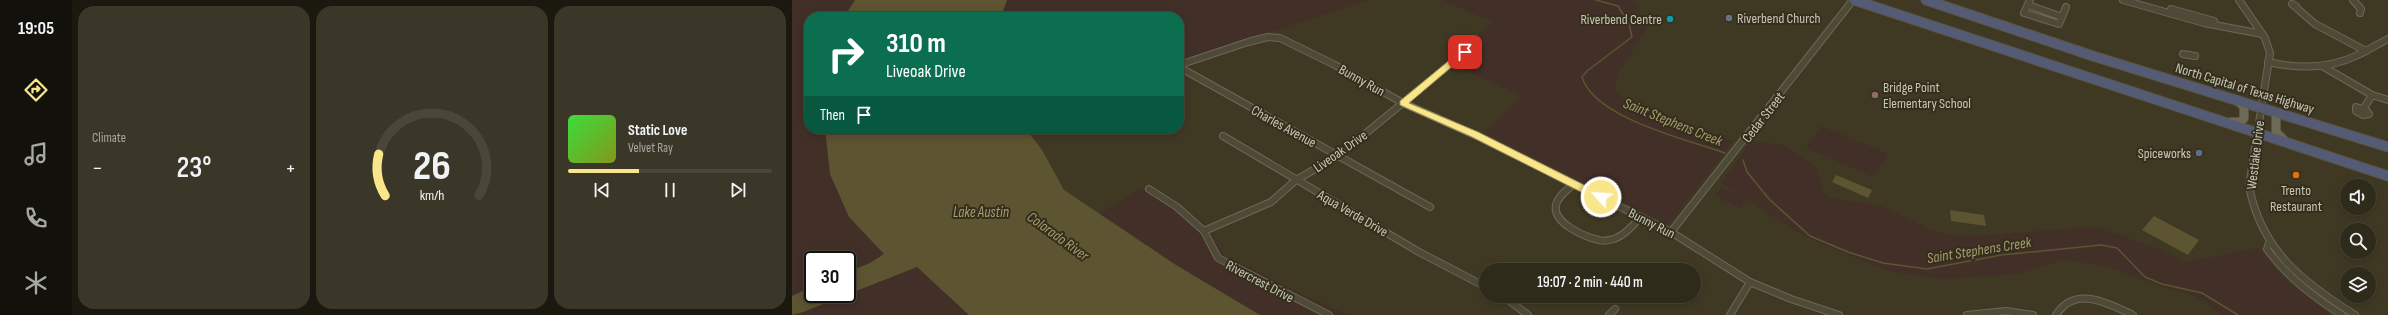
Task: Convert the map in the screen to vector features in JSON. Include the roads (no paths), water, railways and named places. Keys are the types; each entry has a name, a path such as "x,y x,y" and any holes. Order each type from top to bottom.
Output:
{"highway":[{"path":"1853,0 2388,176"},
{"name":"North Capital of Texas Highway","path":"1926,0 2094,56 2388,147"}],"main road":[{"path":"2215,119 2241,122 2244,118 2244,107 2237,100"},
{"path":"2281,114 2276,116 2277,135 2292,144"}],"street":[{"name":"Cedar Street","path":"1671,232 1853,0"},
{"path":"2123,0 2142,1 2204,23 2260,32"},
{"name":"Westlake Drive","path":"2239,0 2268,45 2268,62 2249,186 2250,204 2269,243 2310,285 2355,315"},
{"path":"2354,0 2361,10 2360,13"},
{"path":"2062,17 2029,3 2024,12 2060,24 2066,8"},
{"path":"2296,6 2292,4 2315,24 2366,51"},
{"name":"Bunny Run","path":"1184,64 1248,42 1274,37 1335,65 1403,103 1475,134 1671,232 1750,282 1791,299 1839,315"},
{"path":"2268,62 2293,68 2324,67 2366,51 2388,39"},
{"name":"Liveoak Drive","path":"1204,231 1253,212 1271,202 1296,180 1338,156 1465,52"},
{"path":"2183,54 2195,56"},
{"path":"2324,67 2372,95 2388,100"},
{"name":"Charles Avenue","path":"1184,69 1430,207"},
{"path":"2364,108 2372,95"},
{"name":"Aqua Verde Drive","path":"1223,136 1419,252 1479,283"},
{"path":"1574,184 1559,198 1556,209 1558,216 1562,222 1600,241 1607,241 1622,237 1640,217"},
{"name":"Rivercrest Drive","path":"1149,189 1177,207 1204,231 1218,258 1328,315"},
{"name":"Westlake Drive","path":"2269,243 2267,249 2288,275 2342,315"},
{"path":"1730,315 1750,282"},
{"path":"2056,315 2064,304 2087,299 2107,302 2133,315"},
{"path":"1512,303 1528,315"},
{"path":"1609,315 1615,309"},
{"path":"1967,315 1972,313 2006,311 2033,315"}],"water":[{"path":"855,0 1007,0 1003,12 847,12"},
{"name":"Lake Austin","path":"826,134 1030,134 1042,150 1064,190 1176,265 1260,315 969,315 917,267 856,291 856,268 870,263 884,254 849,217 830,174"},
{"path":"1836,175 1872,190 1868,198 1832,182"},
{"path":"1950,210 1984,215 1986,226 1951,221"},
{"path":"2154,216 2199,240 2188,255 2142,230"},
{"name":"Lake Austin","path":"804,290 804,303 826,303 792,315 792,296"}],"waterway":[{"name":"Saint Stephens Creek","path":"1596,0 1618,6 1629,24 1632,37 1587,71 1582,77 1590,92 1604,104 1623,116 1644,126 1725,153"},
{"name":"Saint Stephens Creek","path":"1743,160 1747,172 1769,199 1810,236 1848,252 1883,263 1927,269 2001,255 2101,245 2117,248 2145,277 2162,284 2202,293 2238,315"}],"place":[{"name":"Riverbend Church","path":"1729,18"},
{"name":"Riverbend Centre","path":"1670,19"},
{"name":"Bridge Point Elementary School","path":"1875,95"},
{"name":"Spiceworks","path":"2199,153"},
{"name":"Trento Restaurant","path":"2296,175"}],"water label":[{"name":"Colorado River","path":"1058,236"}]}
